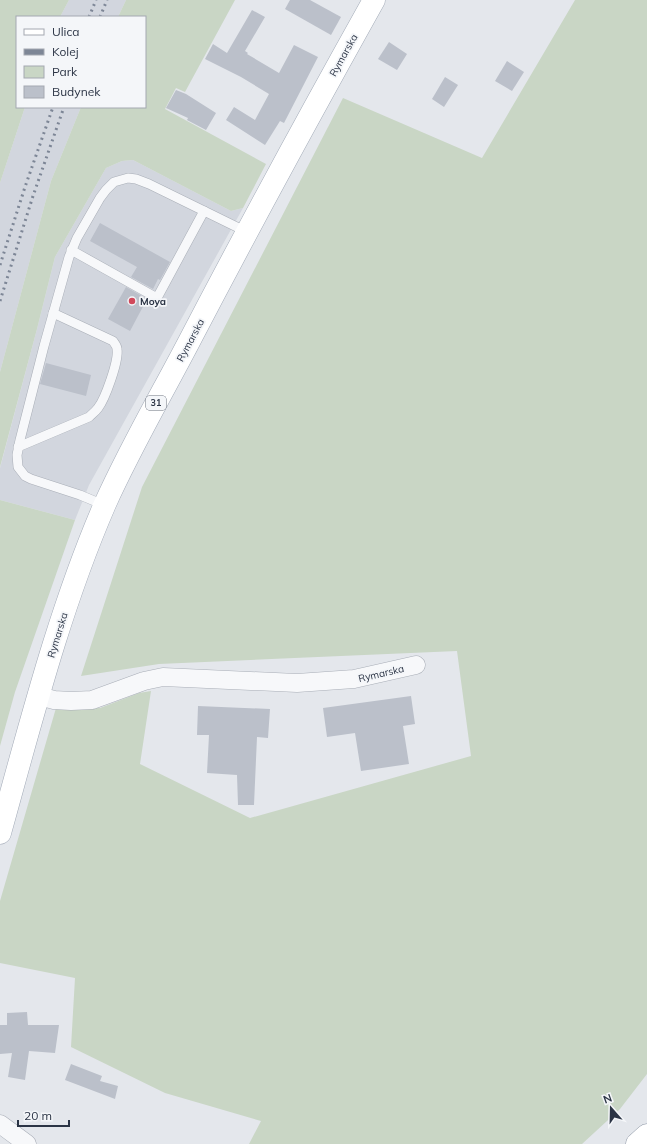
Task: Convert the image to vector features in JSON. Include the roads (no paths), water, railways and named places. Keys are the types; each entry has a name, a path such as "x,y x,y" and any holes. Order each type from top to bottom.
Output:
{"main road":[{"name":"Rymarska","path":"0,833 68,600 105,506 137,439 247,232 374,0"},
{"path":"636,1144 647,1135"}],"street":[{"name":"Rymarska","path":"39,696 71,702 92,700 144,681 163,677 297,683 354,679 416,664"},
{"path":"0,1124 26,1144"}],"lane":[{"path":"105,506 24,476 18,467 18,447 71,250 103,194 114,182 128,178 136,179 149,184 247,232"},
{"path":"71,250 157,298 204,211"},
{"path":"18,447 69,424 89,417 94,413 103,400 115,365 117,350 113,341 53,313"}],"railway":[{"path":"89,16 96,0"},
{"path":"100,16 107,0"},
{"path":"0,265 53,108"},
{"path":"0,301 33,196 64,108"}],"place":[{"name":"Moya","path":"132,301"}]}
